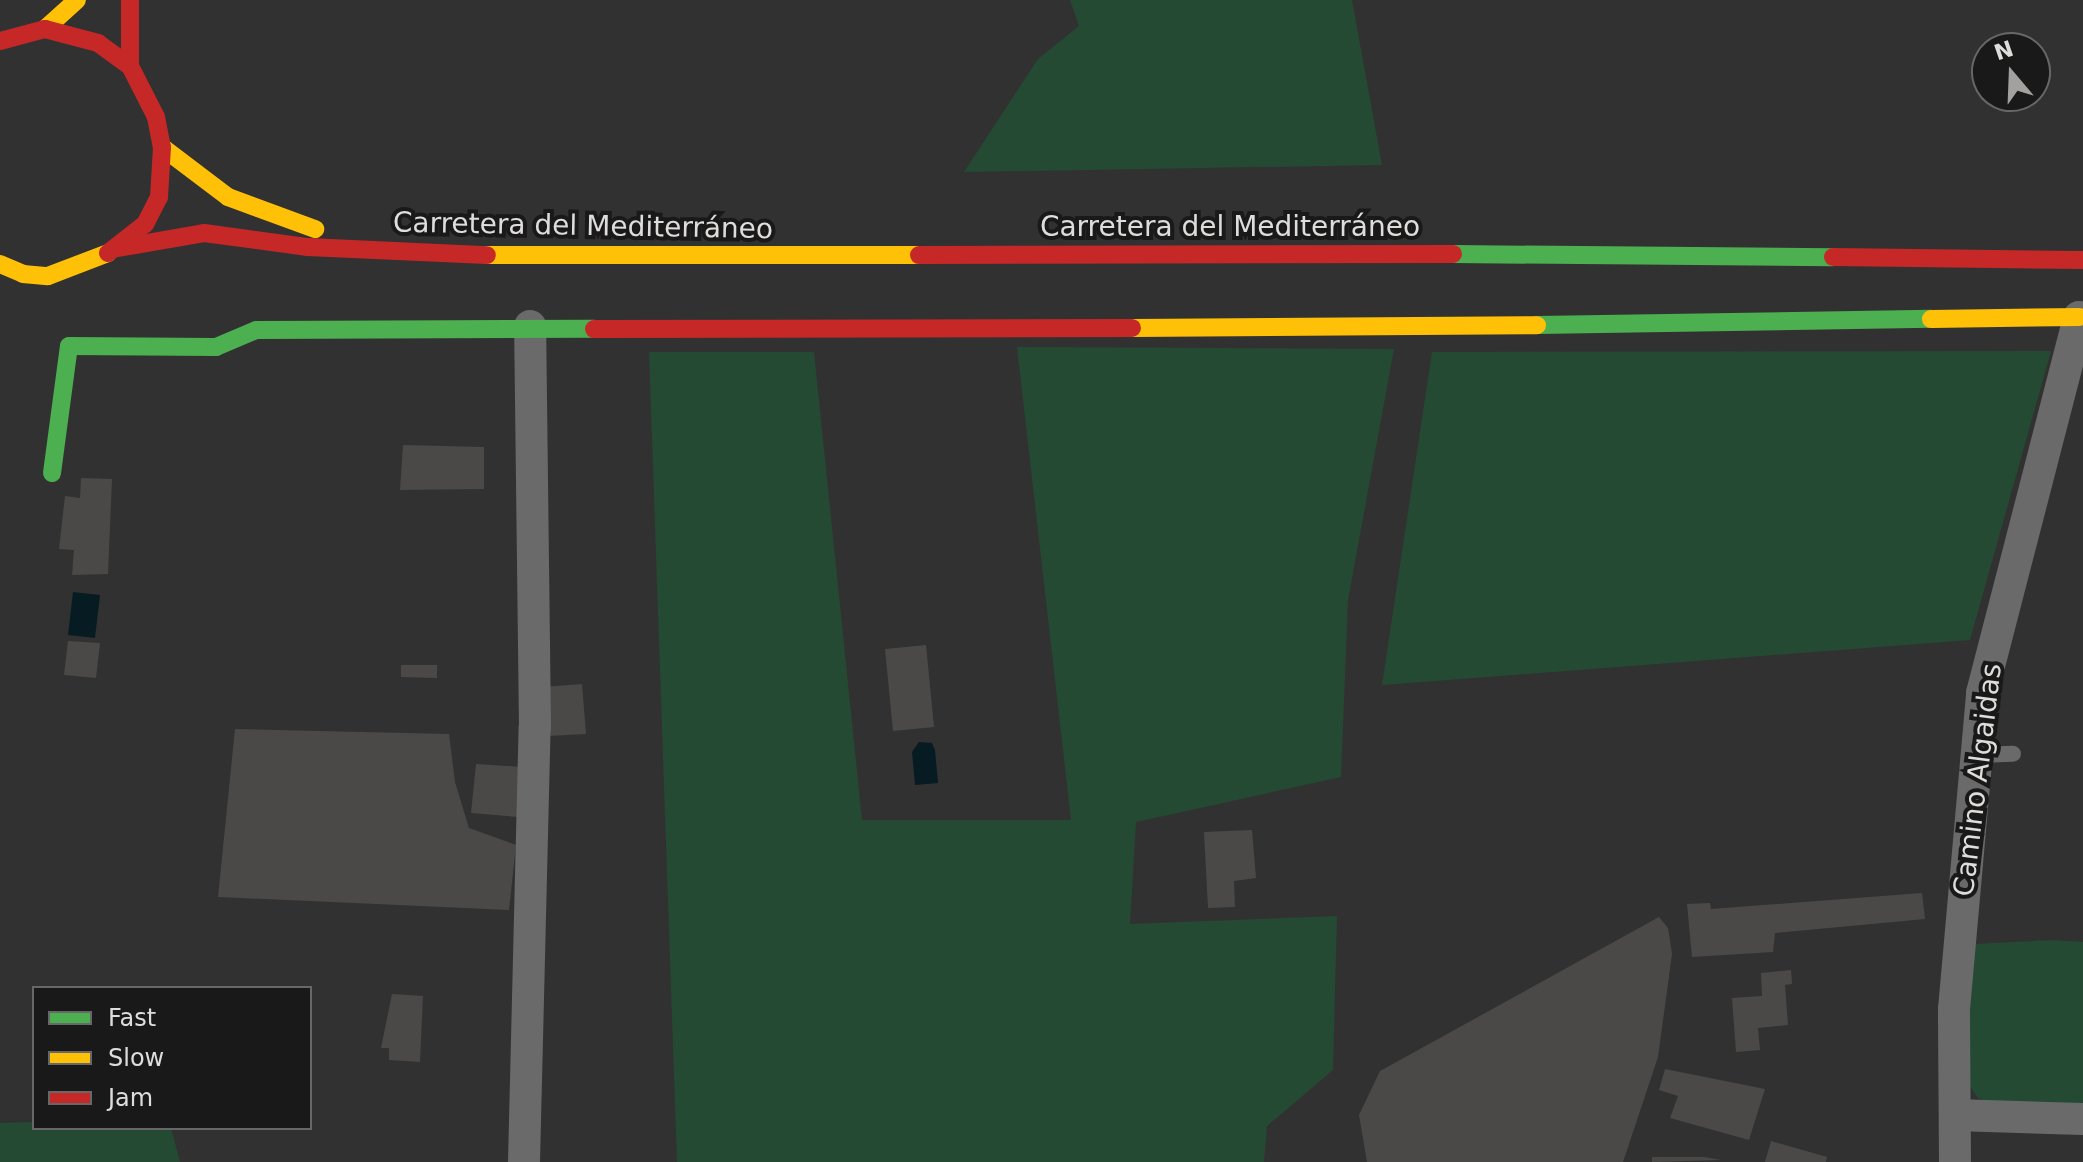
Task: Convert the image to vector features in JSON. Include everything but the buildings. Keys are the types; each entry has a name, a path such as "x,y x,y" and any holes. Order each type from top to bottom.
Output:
{"main road":[{"path":"0,41 45,29 77,0"},
{"path":"0,264 48,276 75,269 118,248 145,224 159,197 162,147 156,117 130,66 130,0"},
{"path":"45,29 98,43 130,66"},
{"name":"Carretera del Mediterráneo","path":"162,147 228,197 378,251"},
{"name":"Carretera del Mediterráneo","path":"118,248 204,233 378,251 690,258 1563,254 2083,260"},
{"path":"52,473 69,346 216,347 256,330 530,326 988,329 2081,318"}],"street":[{"name":"Camino Algaidas","path":"1955,1162 1954,1009 1982,693 2081,318"},
{"path":"524,1162 535,727 530,326"},
{"path":"1955,1115 2083,1119"}],"lane":[{"path":"1977,755 2013,754"}],"green space":[{"path":"1070,0 1352,0 1382,165 964,172 1038,59 1079,26"},
{"path":"1017,347 1394,349 1348,600 1341,777 1136,822 1130,924 1337,916 1333,1070 1267,1126 1264,1162 677,1162 649,352 814,352 862,820 1071,820"},
{"path":"2051,351 1970,640 1382,685 1432,352"},
{"path":"2051,940 2083,942 2083,1112 2008,1106 1978,1098 1964,1078 1975,944"},
{"path":"32,1122 32,1130 172,1130 180,1162 0,1162 0,1123"}],"water":[{"path":"73,592 100,595 95,638 68,635"},
{"path":"919,742 932,743 938,783 915,785 912,752"}],"traffic: fast":[{"path":"1453,254 1833,257"},
{"path":"1537,325 1931,319"},
{"path":"52,473 69,346 216,347 256,330 594,329"}],"traffic: slow":[{"path":"45,29 77,0"},
{"path":"162,147 228,197 315,229"},
{"path":"0,264 23,274 48,276 108,253"},
{"path":"487,255 919,255"},
{"path":"1931,319 2079,317"},
{"path":"1132,328 1537,325"}],"traffic: jam":[{"path":"130,0 130,66"},
{"path":"0,41 45,29 98,43 130,66 156,117 162,147 159,197 145,224 108,253"},
{"path":"118,248 204,233 308,247 487,255"},
{"path":"919,255 1453,254"},
{"path":"1833,257 2083,260"},
{"path":"594,329 1132,328"}]}
